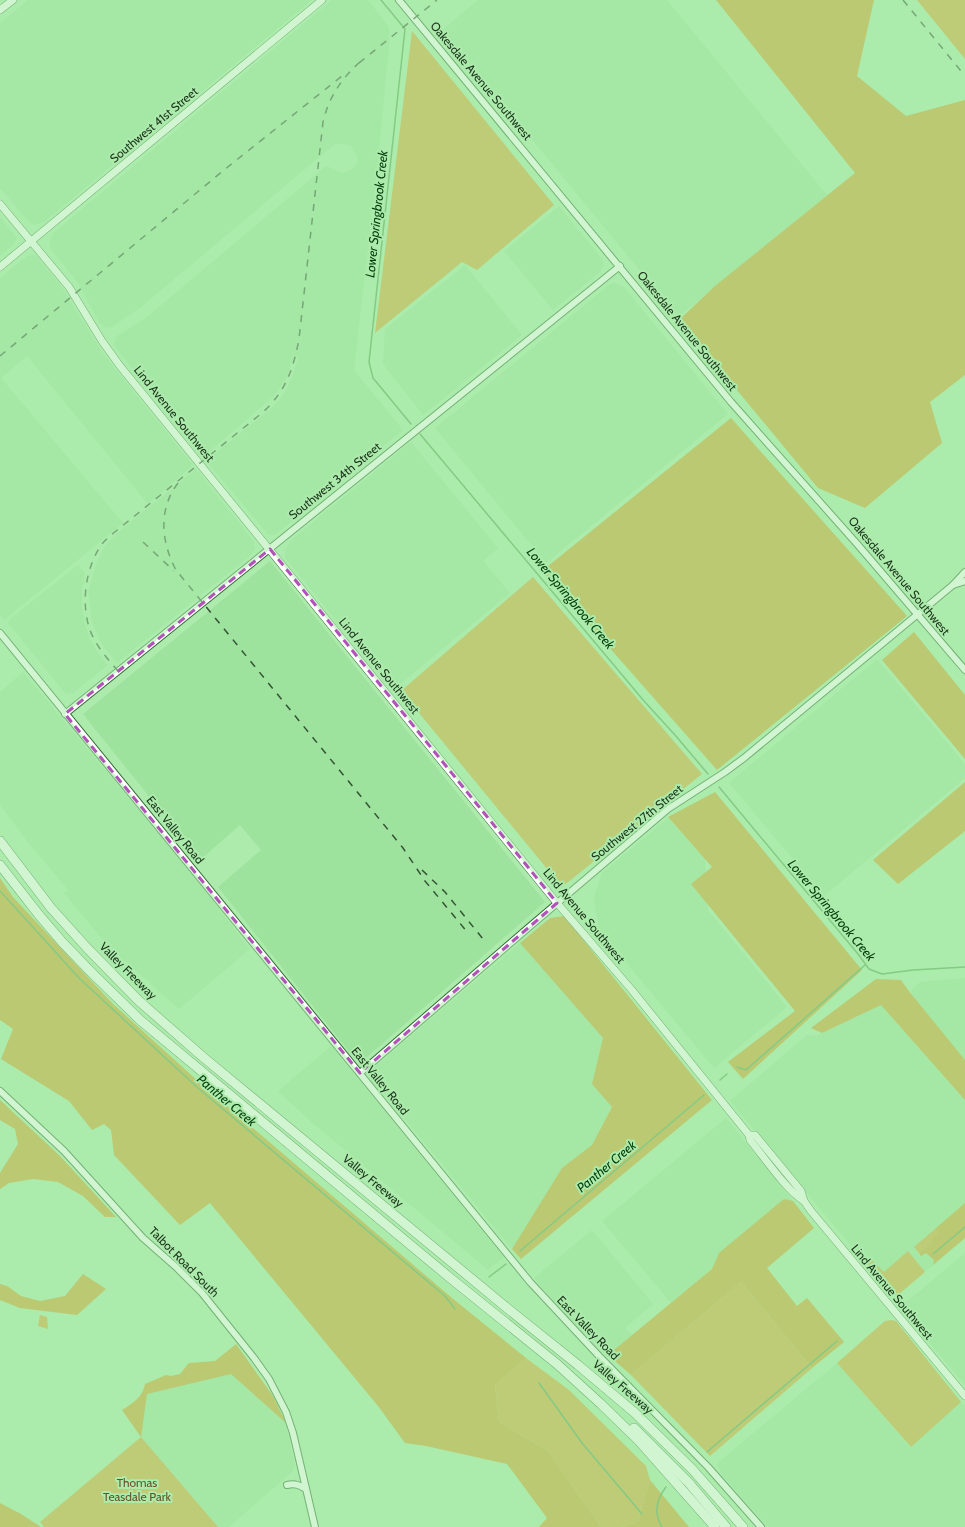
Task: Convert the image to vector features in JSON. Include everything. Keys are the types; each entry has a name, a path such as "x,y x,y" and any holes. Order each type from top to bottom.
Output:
{"highway":[{"name":"Valley Freeway","path":"0,841 51,908 88,949 161,1021 652,1428 687,1463 743,1527"},
{"path":"0,859 57,931 98,976 140,1016 146,1024"},
{"name":"Valley Freeway","path":"0,865 63,943 140,1020 454,1282 556,1364 601,1404 639,1441 715,1527"},
{"path":"556,1364 564,1366 585,1383 654,1447 689,1483 726,1527"},
{"path":"625,1405 638,1423 672,1457 733,1527"}],"main road":[{"path":"0,10 13,0"},
{"name":"Southwest 41st Street","path":"0,267 322,0"},
{"name":"Lind Avenue Southwest","path":"0,204 32,240 69,287 120,366 557,902 631,989 749,1135 750,1140 786,1184 804,1201 965,1396"}],"street":[{"name":"Oakesdale Avenue Southwest","path":"399,0 731,402 858,545 917,616 965,670"},
{"name":"Southwest 34th Street","path":"65,714 620,266"},
{"name":"Southwest 27th Street","path":"360,1073 557,902 668,809 744,758 954,585 965,572"},
{"name":"Southwest 27th Street","path":"954,585 965,581"},
{"name":"East Valley Road","path":"0,633 530,1282 604,1361 708,1466 761,1527"},
{"name":"Talbot Road South","path":"0,1091 64,1151 143,1238 176,1267 202,1293 254,1358 269,1379 286,1412 293,1433 315,1527"},
{"path":"287,1485 299,1485 306,1489"}],"highlighted area":[{"path":"270,549 557,903 360,1073 65,714"}],"shaded area":[{"path":"28,0 312,0 44,222 34,225 29,222 0,188 0,23"},
{"path":"332,0 368,0 389,27 389,46 378,161 354,370 403,430 276,534 271,535 268,534 206,461 274,406 283,395 292,377 299,357 294,356 286,379 273,397 203,457 115,347 114,341 117,336 147,317 325,167 329,167 341,173 347,172 353,168 357,164 358,159 354,150 350,146 344,144 335,144 141,307 112,327 106,328 99,322 78,283 50,248 49,244 52,234"},
{"path":"478,0 667,0 827,195 678,317 442,30"},
{"path":"716,0 874,0 857,76 906,116 965,100 965,375 930,402 942,443 865,508 818,488 679,320 715,286 855,173"},
{"path":"559,206 603,260 604,265 600,272 553,310 504,251"},
{"path":"0,217 17,238 14,244 0,256"},
{"path":"27,256 36,256 61,286 104,355 193,465 148,504 27,356 1,378 123,523 4,620 0,615 0,278"},
{"path":"465,265 522,335 423,415 383,364 385,329"},
{"path":"614,283 624,287 728,414 546,563 435,428 609,285"},
{"path":"731,418 907,616 717,770 542,571"},
{"path":"411,442 498,548 483,561 510,593 393,690 285,558 285,551 290,541"},
{"path":"196,469 252,539 255,548 251,555 117,663 101,643 92,622 88,592 97,562 104,548 115,535"},
{"path":"270,561 545,902 359,1064 218,887 261,850 240,825 200,860 83,714"},
{"path":"78,565 85,574 82,591 82,608 85,624 90,639 98,653 108,665 73,693 66,694 8,623 10,619"},
{"path":"914,632 965,695 965,759 882,660"},
{"path":"877,659 965,764 965,778 824,896 729,783"},
{"path":"23,672 192,874 250,949 179,1009 107,945 64,893 68,890 27,841 0,805 0,692"},
{"path":"965,782 965,831 898,884 873,860"},
{"path":"715,792 862,970 743,1079 728,1062 795,1011 691,884 712,867 668,817"},
{"path":"668,818 705,859 708,910 787,1007 714,1068 599,930 594,897 602,873"},
{"path":"0,878 13,897 113,1004 200,1083 452,1298 526,1358 495,1385 499,1422 548,1451 601,1527 539,1527 547,1518 507,1464 426,1446 405,1443 378,1406 210,1203 180,1225 114,1155 111,1130 104,1124 92,1130 69,1101 1,1059 13,1029 0,1020"},
{"path":"564,916 712,1100 521,1259 512,1249 562,1168 592,1145 612,1107 592,1084 603,1038 520,943 550,918"},
{"path":"520,943 603,1038 592,1084 612,1106 592,1145 562,1168 512,1249 371,1076 372,1069"},
{"path":"965,978 965,1060 913,997 911,991 920,982"},
{"path":"876,979 901,980 965,1060 965,1100 881,1005 822,1033 811,1028"},
{"path":"881,1005 965,1100 965,1238 899,1294 892,1295 730,1101 807,1035 816,1036"},
{"path":"331,1046 504,1257 488,1270 308,1119 278,1091"},
{"path":"0,1100 60,1156 116,1217 105,1217 83,1196 58,1182 33,1179 9,1183 0,1189 0,1173 18,1144 15,1129 0,1120"},
{"path":"726,1118 793,1201 671,1303 602,1221"},
{"path":"784,1199 793,1201 814,1228 767,1268 797,1306 807,1298 844,1342 812,1368 741,1282 631,1375 608,1355 712,1269 719,1253"},
{"path":"965,1203 965,1238 933,1265 934,1260 926,1253 921,1256 919,1253 933,1242 932,1239 938,1234 935,1229"},
{"path":"592,1230 653,1304 625,1328 632,1335 608,1355 568,1317 534,1278"},
{"path":"965,1253 965,1385 906,1315 903,1305"},
{"path":"83,1274 106,1289 77,1315 20,1308 0,1300 0,1284 7,1286 21,1296 40,1301 65,1296"},
{"path":"236,1344 273,1396 286,1423 231,1374 147,1394 141,1437 122,1410 140,1396 145,1384 166,1375 171,1376 180,1374 189,1363 215,1361"},
{"path":"837,1363 910,1447 961,1402 965,1406 965,1527 768,1527 722,1475 717,1465 720,1461"},
{"path":"230,1371 286,1423 295,1466 292,1472 229,1527 218,1527 141,1437 141,1394"},
{"path":"650,1480 689,1527 621,1527 638,1522"},
{"path":"0,1503 21,1514 41,1527 0,1527"}],"green space":[{"path":"917,0 965,0 965,59"},
{"path":"412,31 554,205 477,270 462,262 375,333"},
{"path":"533,577 702,774 562,887 401,691"},
{"path":"935,1229 938,1234 933,1242 919,1253 914,1247"},
{"path":"908,1251 925,1272 899,1294 892,1295 865,1262 870,1258 884,1272"},
{"path":"741,1282 812,1368 710,1456 631,1375"},
{"path":"40,1315 47,1317 48,1329 38,1326"},
{"path":"885,1321 896,1321 961,1402 911,1447 837,1363"},
{"path":"526,1358 569,1390 646,1466 650,1480 638,1522 621,1527 601,1527 548,1451 499,1422 495,1385"},
{"name":"Thomas Teasdale Park","path":"141,1437 218,1527 44,1527 40,1522"}],"waterway":[{"name":"Lower Springbrook Creek","path":"381,0 405,29 369,362 373,378 411,424"},
{"name":"Lower Springbrook Creek","path":"420,434 644,701 708,774"},
{"name":"Lower Springbrook Creek","path":"719,787 869,969 882,974 913,970 965,967"},
{"name":"Panther Creek","path":"0,891 80,979 198,1088 445,1296 455,1309"},
{"name":"Panther Creek","path":"737,1067 746,1070 865,965"},
{"name":"Panther Creek","path":"720,1080 727,1074"},
{"name":"Panther Creek","path":"520,1251 704,1095"},
{"path":"933,1254 965,1227"},
{"name":"Panther Creek","path":"489,1277 506,1264"},
{"path":"707,1452 837,1341"},
{"path":"539,1383 582,1443 642,1514"},
{"path":"662,1527 657,1517 657,1507 660,1497 666,1487"}],"railway":[{"path":"359,63 437,0"},
{"path":"903,0 965,76"},
{"path":"118,671 97,645 89,627 85,606 85,595 86,584 92,563 102,544 109,537 262,413 283,388 294,361 299,339 323,122 329,104 337,88 362,60"},
{"path":"0,356 224,170 342,76"},
{"path":"178,483 167,504 164,526 167,548 176,570 403,848 425,881 468,933"},
{"path":"143,542 174,571"},
{"path":"422,870 445,892 483,939"}]}
